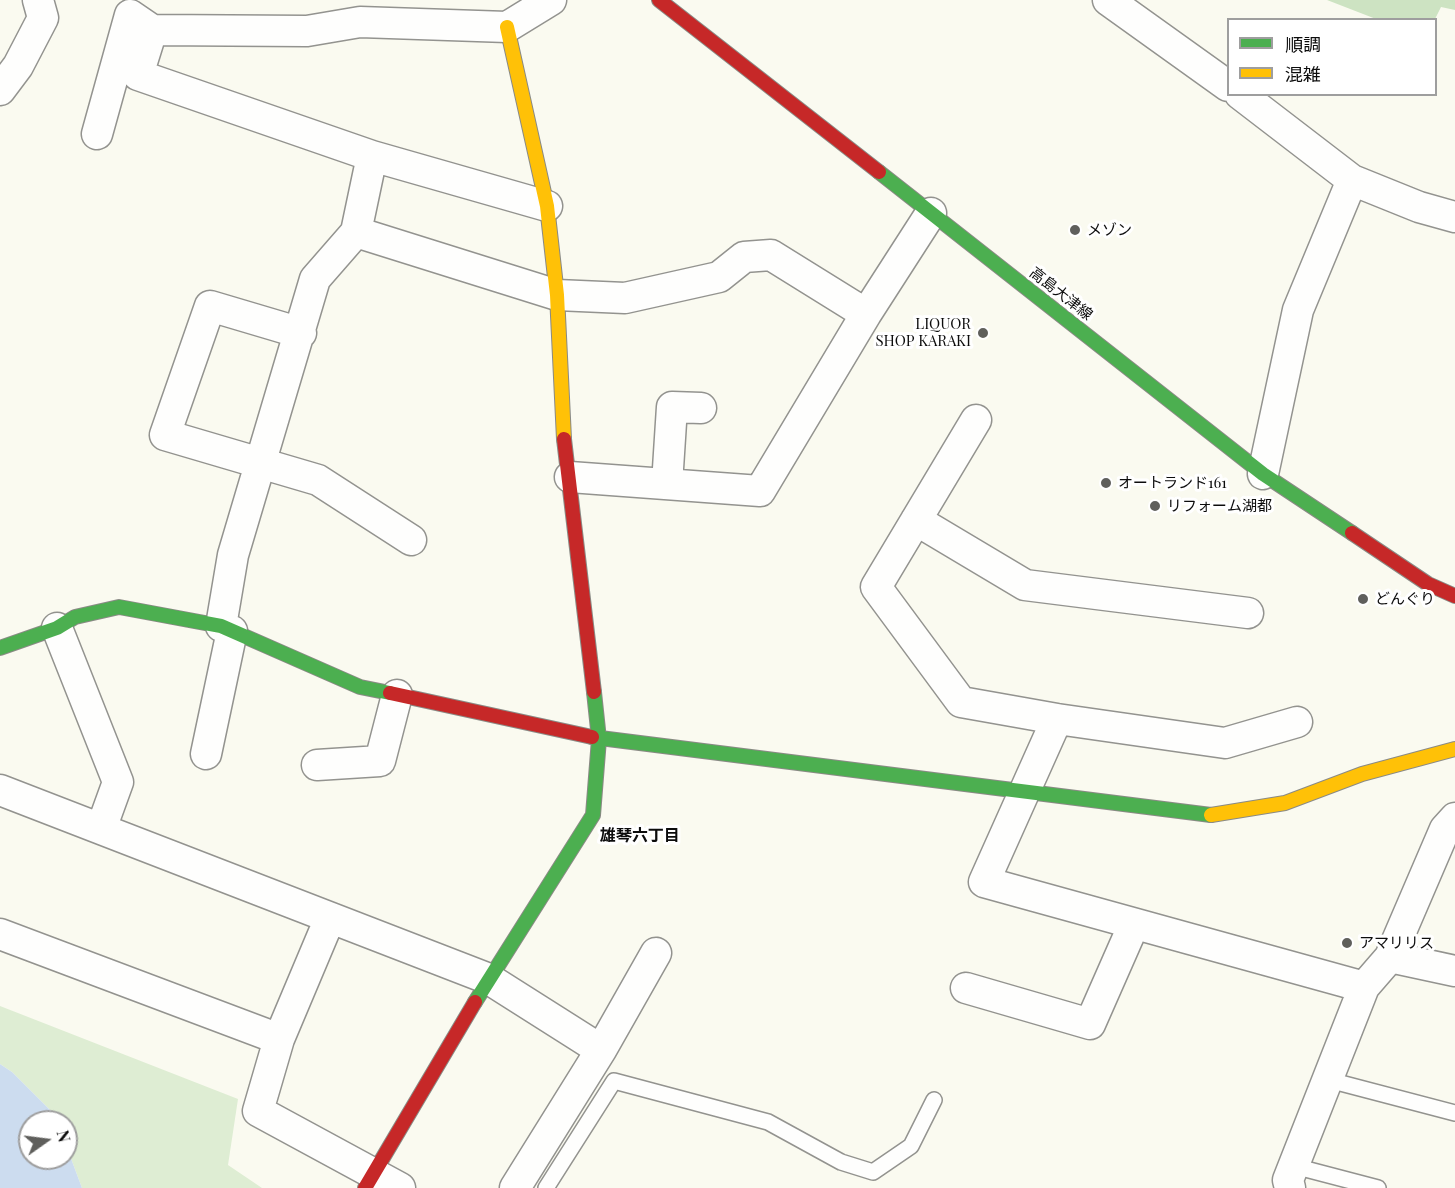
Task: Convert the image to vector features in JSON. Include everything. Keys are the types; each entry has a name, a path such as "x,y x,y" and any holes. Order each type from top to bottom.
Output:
{"street":[{"path":"0,90 18,66 43,18 38,0"},
{"path":"97,134 130,15 152,30 307,31 360,22 507,27 551,0"},
{"name":"高島大津線","path":"660,0 1263,474 1428,584 1455,596"},
{"path":"1108,0 1227,85"},
{"path":"369,1181 489,979 593,815 599,739 561,413 557,295 547,206 507,27"},
{"path":"152,30 138,75 372,156 547,206"},
{"path":"1243,96 1352,180 1419,207 1455,217"},
{"path":"206,754 226,628 233,555 301,333 315,279 356,232 372,156"},
{"path":"1263,474 1298,310 1352,180"},
{"path":"570,477 760,491 866,314 931,213"},
{"path":"356,232 557,295 625,298 719,277 744,257 771,255 866,314"},
{"path":"301,333 210,306 165,435 259,465 318,480 411,540"},
{"path":"667,484 672,407 701,408"},
{"path":"976,420 876,587 961,702 1057,719 1226,743 1297,722"},
{"path":"916,520 1025,585 1248,613"},
{"path":"0,648 57,628 75,617 119,607 226,628 360,687 599,739 1212,815 1285,803 1362,774 1455,748"},
{"path":"57,628 118,782 101,829"},
{"path":"317,765 380,761 397,695"},
{"path":"1057,719 984,882 1364,987"},
{"path":"0,790 489,979 601,1050"},
{"path":"1292,1177 1364,987 1390,957 1445,830 1455,818"},
{"path":"330,918 279,1039 258,1111 369,1181 400,1188"},
{"path":"966,988 1090,1024 1134,924"},
{"path":"0,934 279,1039"},
{"path":"515,1188 601,1050 656,953"},
{"path":"1390,957 1455,971"}],"lane":[{"path":"1329,1080 1455,1113"},
{"path":"546,1188 614,1081 768,1122 841,1162 873,1172 911,1146 933,1100"},
{"path":"1292,1177 1378,1188"}],"green space":[{"path":"1327,0 1455,0 1455,10 1441,7 1436,18 1373,18"},
{"path":"0,1006 238,1099 228,1165 262,1188 82,1188 75,1170 78,1170 78,1110 50,1110 12,1072 0,1064"}],"water":[{"path":"0,1064 12,1072 50,1110 18,1110 18,1170 75,1170 82,1188 0,1188"}],"traffic: fast":[{"path":"879,172 1263,474 1352,533"},
{"path":"0,648 57,628 75,617 119,607 221,626 360,687 390,693"},
{"path":"475,1002 593,815 599,739 594,692"},
{"path":"592,737 1211,815"}],"traffic: slow":[{"path":"507,27 547,206 557,295 564,439"},
{"path":"1211,815 1285,803 1362,774 1455,749"}],"traffic: jam":[{"path":"659,0 879,172"},
{"path":"564,439 594,692"},
{"path":"1352,533 1428,584 1455,596"},
{"path":"390,693 592,737"},
{"path":"365,1188 475,1002"}],"place":[{"name":"メゾン","path":"1075,230"},
{"name":"LIQUOR SHOP KARAKI","path":"983,333"},
{"name":"オートランド161","path":"1106,483"},
{"name":"リフォーム湖都","path":"1155,506"},
{"name":"どんぐり","path":"1363,599"},
{"name":"アマリリス","path":"1347,943"}],"district":[{"name":"雄琴六丁目","path":"640,836"}]}
